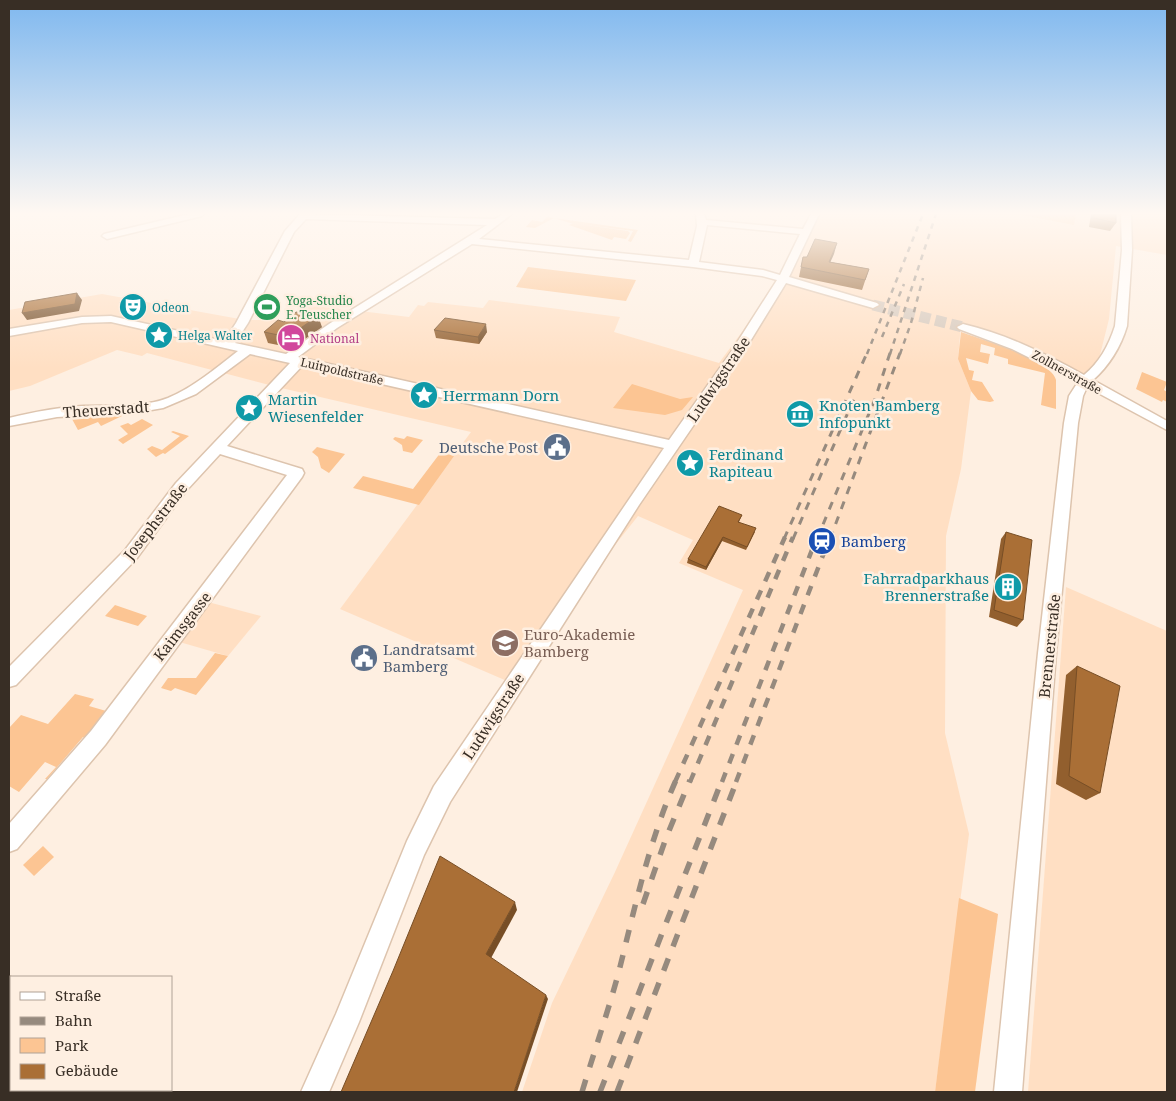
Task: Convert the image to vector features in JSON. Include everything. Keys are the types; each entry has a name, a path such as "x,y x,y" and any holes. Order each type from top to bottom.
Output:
{"street":[{"path":"226,345 234,337 273,265"},
{"name":"Josephstraße","path":"9,679 131,554 181,487 218,448 293,360 334,326 431,265"},
{"path":"703,265 764,274 873,305"},
{"name":"Ludwigstraße","path":"315,1092 346,1022 415,849 442,794 673,445 737,353 790,265"},
{"name":"Brennerstraße","path":"1008,1092 1047,653 1072,423 1076,396 1084,382 1100,368 1118,336 1121,326 1126,265"},
{"name":"Luitpoldstraße","path":"9,332 103,319 673,445"},
{"name":"Zollnerstraße","path":"963,327 1018,346 1167,426"},
{"name":"Theuerstadt","path":"9,422 72,410 135,410 158,405 185,394 247,350"},
{"name":"Kaimsgasse","path":"9,840 98,738 297,473 218,448"}],"shaded area":[{"path":"788,265 1114,265 1109,319 1098,363 1088,377 1001,335 961,324 958,359 971,391 961,469 946,536 945,733 969,834 935,1092 522,1092 552,1003 615,872 743,590 679,563 693,540 638,516 507,681 340,609 471,432 277,387 147,353 142,356 117,350 30,386 9,391 9,310 102,294 245,320 297,320 309,306 337,308 354,315 360,311 409,317 418,305 424,306 428,302 483,308 489,300 620,317 614,332 719,363 782,278"},
{"path":"1066,587 1167,631 1167,1092 1028,1092"},
{"path":"208,602 261,616 228,656 176,641"}],"green space":[{"path":"528,267 636,280 626,301 516,287"},
{"path":"961,332 1014,351 1052,372 1056,380 1056,409 1041,405 1045,373 1008,364 1008,359 994,355 995,348 981,344 980,352 990,354 988,364 966,358 969,370 974,371 972,380 982,382 994,401 978,400 971,391 958,359"},
{"path":"1142,372 1167,382 1164,390 1167,392 1167,402 1163,400 1162,402 1136,389"},
{"path":"632,384 680,399 693,397 682,410 665,415 613,408"},
{"path":"120,414 122,416 101,426 98,422 78,430 72,419 64,420 64,418 71,417"},
{"path":"142,419 153,425 123,444 118,440 128,434 120,426 128,423 131,425"},
{"path":"171,432 189,436 165,454 163,453 156,457 147,449 152,446 162,450 180,436"},
{"path":"407,436 423,440 412,453 403,451 402,445 393,439 395,437 404,439"},
{"path":"317,447 345,454 329,473 321,468 318,457 312,452"},
{"path":"441,452 454,456 419,505 353,488 363,476 413,489"},
{"path":"115,605 147,616 138,626 105,616"},
{"path":"215,653 228,656 196,695 175,688 171,691 161,688 168,678 196,678"},
{"path":"75,694 94,699 89,706 113,713 91,741 83,737 47,779 45,779 56,767 45,762 19,792 9,786 9,728 21,715 48,724"},
{"path":"43,846 54,857 34,876 23,865"},
{"path":"959,898 998,914 975,1092 935,1092"}],"building":[{"path":"801,265 848,265 869,269 865,280 801,267"},
{"path":"77,293 75,304 22,313 25,302"},
{"path":"296,312 318,316 289,336 264,332 278,320 284,322"},
{"path":"445,318 486,324 478,337 434,330"},
{"path":"719,506 742,515 738,522 756,528 747,547 723,537 706,567 688,559"},
{"name":"Fahrradparkhaus Brennerstraße","path":"1006,532 1032,540 1023,620 994,610"},
{"path":"1077,666 1120,686 1100,793 1069,776"},
{"path":"440,856 515,902 486,954 546,995 514,1092 341,1092 393,971"}],"tunnel":[{"path":"873,305 963,327"}],"railway":[{"path":"867,354 902,265"},
{"path":"890,354 919,265"},
{"path":"900,354 911,323 923,278"},
{"path":"882,337 904,284"},
{"path":"784,539 867,353"},
{"path":"817,539 875,399 890,353"},
{"path":"830,539 900,353"},
{"path":"793,539 856,394"},
{"path":"675,782 785,537"},
{"path":"690,782 793,537"},
{"path":"722,782 817,537"},
{"path":"736,782 830,537"},
{"path":"582,1092 615,986 650,850 676,780"},
{"path":"643,904 666,838 690,780"},
{"path":"600,1092 722,780"},
{"path":"617,1092 737,780"}],"place":[{"name":"Odeon","path":"133,307"},
{"name":"Yoga-Studio E. Teuscher","path":"267,307"},
{"name":"Helga Walter","path":"159,335"},
{"name":"National","path":"291,338"},
{"name":"Herrmann Dorn","path":"424,395"},
{"name":"Martin Wiesenfelder","path":"249,408"},
{"name":"Knoten Bamberg Infopunkt","path":"800,414"},
{"name":"Deutsche Post","path":"557,447"},
{"name":"Ferdinand Rapiteau","path":"690,463"},
{"name":"Bamberg","path":"822,541"},
{"name":"Fahrradparkhaus Brennerstraße","path":"1008,587"},
{"name":"Euro-Akademie Bamberg","path":"505,643"},
{"name":"Landratsamt Bamberg","path":"364,658"}]}
